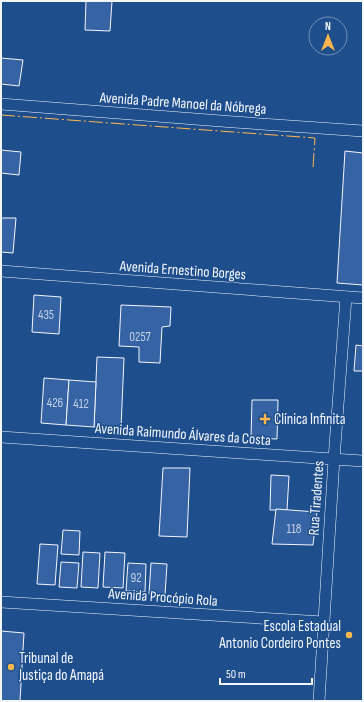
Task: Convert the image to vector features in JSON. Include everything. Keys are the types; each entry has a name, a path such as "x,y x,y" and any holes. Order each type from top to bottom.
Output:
{"street":[{"name":"Avenida Padre Manoel da Nóbrega","path":"1,104 363,131"},
{"name":"Avenida Ernestino Borges","path":"1,271 363,298"},
{"name":"Rua Tiradentes","path":"318,701 346,297"},
{"name":"Avenida Raimundo Álvares da Costa","path":"1,437 363,461"},
{"name":"Avenida Procópio Rola","path":"1,602 323,622"}],"building":[{"path":"86,1 112,1 110,31 85,30"},
{"path":"1,58 23,60 19,86 1,84"},
{"path":"1,150 21,152 19,175 1,173"},
{"path":"345,151 363,153 363,285 337,283"},
{"path":"1,218 16,218 13,253 1,252"},
{"path":"34,295 61,297 59,334 32,332"},
{"path":"121,305 171,307 170,326 162,327 160,363 139,362 139,347 119,346"},
{"path":"356,345 363,346 363,371 354,371"},
{"path":"97,357 124,358 121,428 94,427"},
{"path":"44,378 69,380 66,425 41,423"},
{"path":"69,380 96,382 94,427 66,425"},
{"name":"Clínica Infinita","path":"252,400 278,400 277,439 251,438"},
{"path":"163,468 190,468 187,537 159,536"},
{"path":"271,475 289,476 287,510 270,510"},
{"path":"276,509 317,512 313,545 272,544"},
{"path":"63,530 80,531 79,555 61,554"},
{"path":"40,544 58,545 55,585 37,584"},
{"path":"83,552 100,553 98,588 81,587"},
{"path":"105,552 125,553 123,588 103,587"},
{"path":"61,562 79,563 77,588 59,587"},
{"path":"128,563 146,564 145,592 126,591"},
{"path":"151,563 167,564 165,595 149,594"},
{"name":"Tribunal de Justiça do Amapá","path":"1,631 24,633 20,701 1,701"}],"power":[{"path":"1,115 315,138 313,168"}],"place":[{"name":"Clínica Infinita","path":"265,419"},
{"name":"Escola Estadual Antonio Cordeiro Pontes","path":"349,635"},
{"name":"Tribunal de Justiça do Amapá","path":"11,667"}]}
